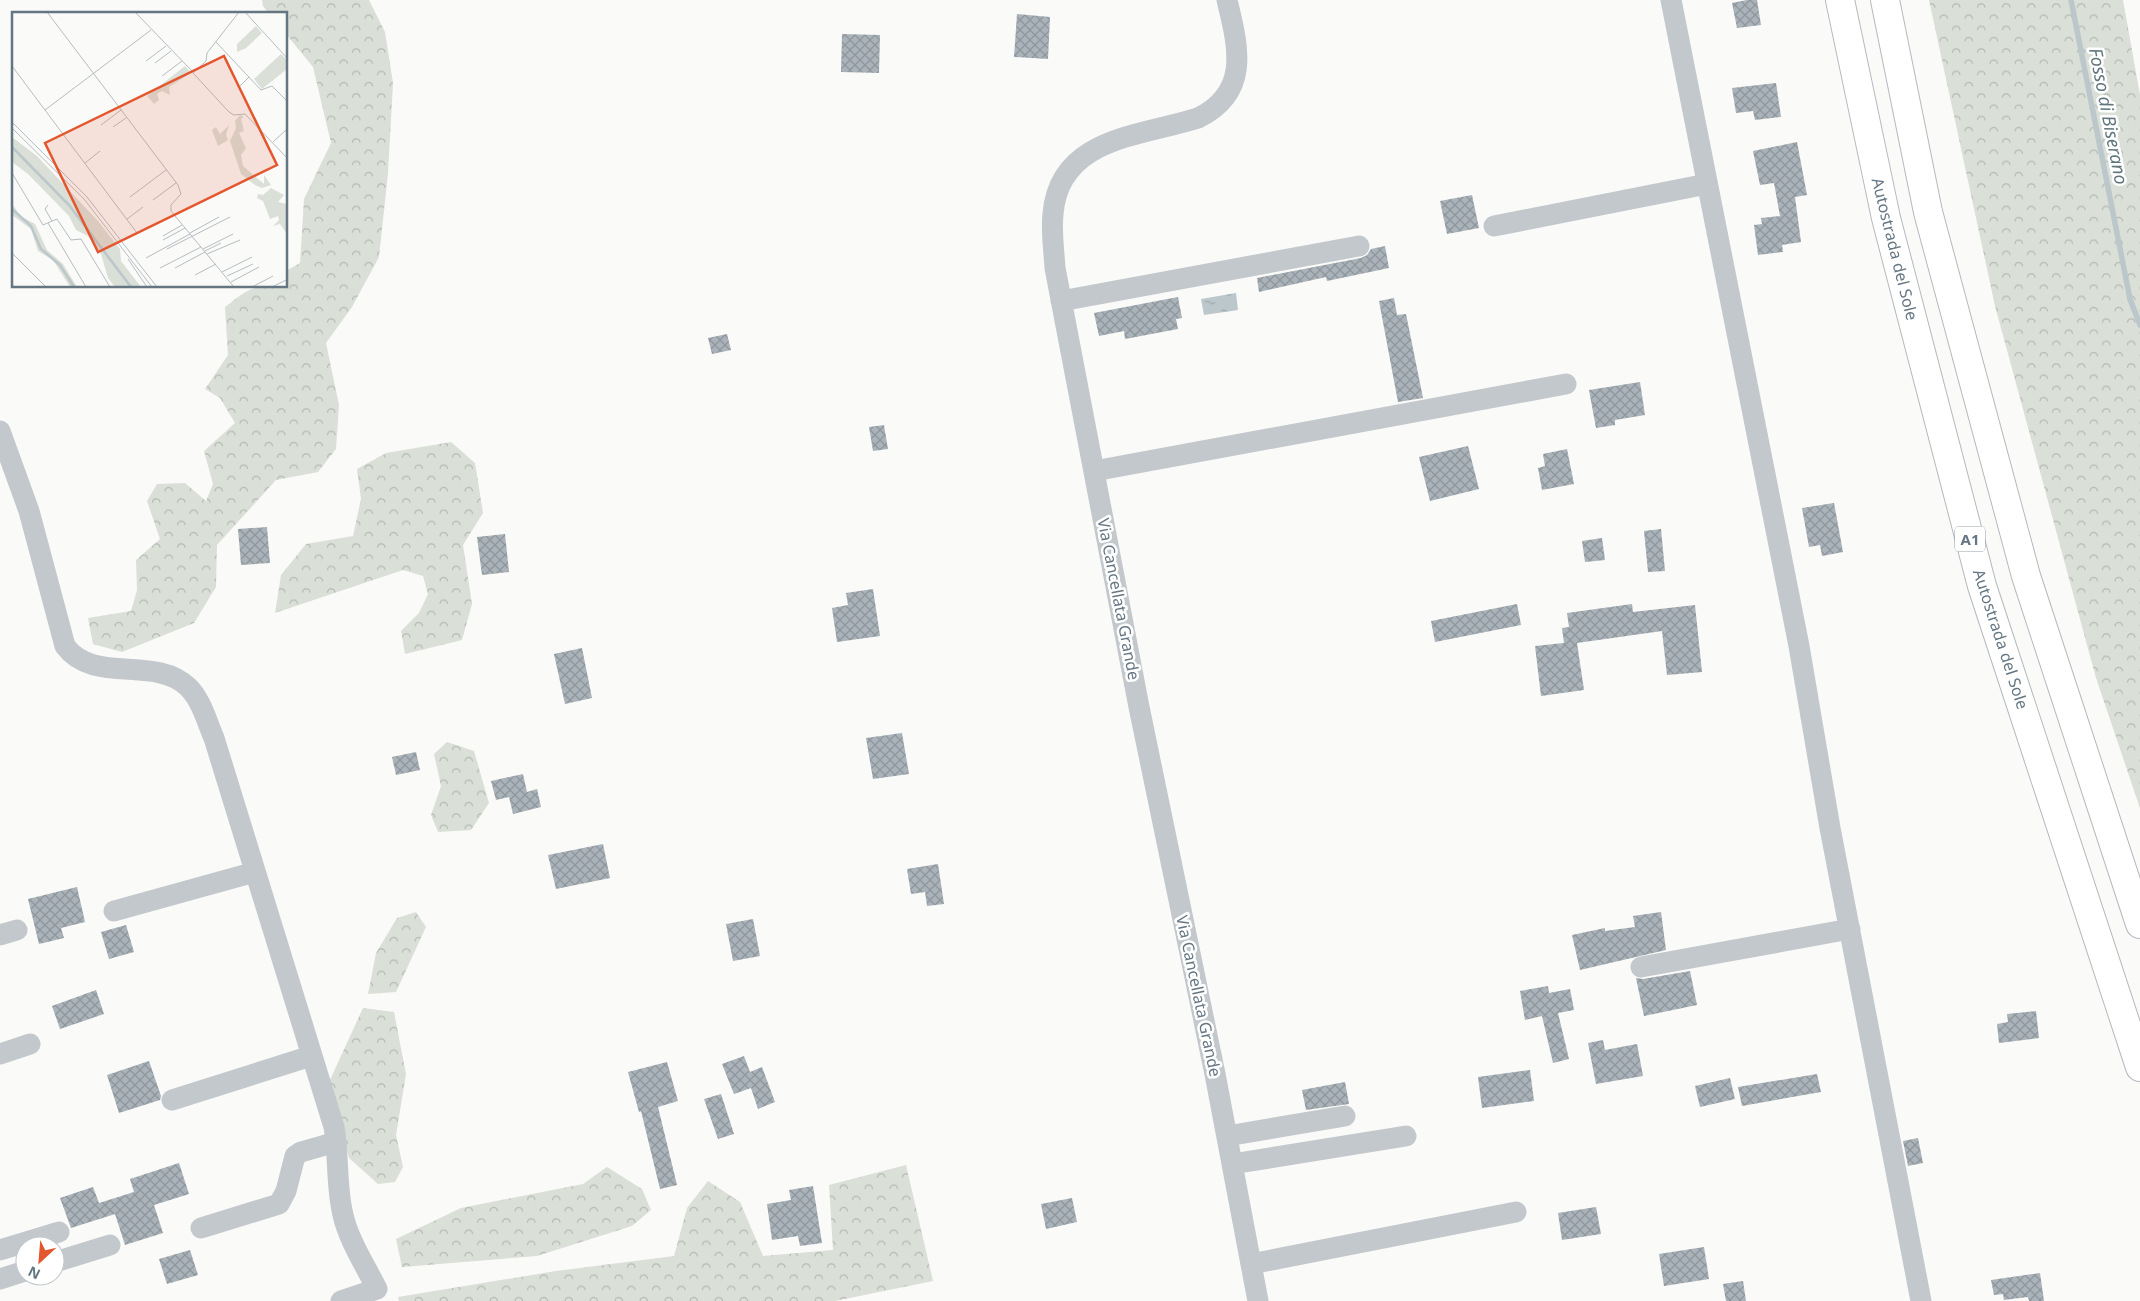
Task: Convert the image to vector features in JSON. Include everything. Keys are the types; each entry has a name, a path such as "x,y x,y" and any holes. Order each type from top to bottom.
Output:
{"highway":[{"name":"Autostrada del Sole","path":"1840,0 1886,218 1982,586 2140,1067"},
{"path":"1885,0 1928,212 2026,576 2140,924"}],"street":[{"name":"Via Cancellata Grande","path":"1227,0 1237,44 1237,67 1231,87 1217,106 1193,119 1113,140 1084,156 1064,178 1057,194 1052,230 1055,268 1061,301 1139,706 1227,1136 1258,1301"},
{"path":"1671,0 1799,646 1850,929 1921,1301"},
{"path":"1494,226 1707,184"},
{"path":"1061,301 1360,246"},
{"path":"1094,471 1566,384"},
{"path":"0,431 29,511 65,646 71,654 90,664 151,672 172,678 190,688 214,738 336,1142 343,1215 353,1241 379,1295 341,1301"},
{"path":"114,911 255,872"},
{"path":"1641,967 1850,929"},
{"path":"0,1054 30,1044"},
{"path":"172,1100 311,1056"},
{"path":"1227,1136 1345,1116"},
{"path":"1232,1164 1406,1136"},
{"path":"201,1228 279,1204 286,1191 295,1156 301,1152 336,1142"},
{"path":"1251,1264 1516,1212"},
{"path":"0,1250 59,1232"},
{"path":"65,1259 110,1245"},
{"path":"0,1279 15,1274"}],"green space":[{"path":"262,0 369,0 385,32 393,83 388,173 379,257 352,307 326,343 339,405 336,449 318,472 276,480 217,545 216,587 194,623 122,652 93,644 88,618 131,611 137,590 136,560 160,539 147,501 157,484 185,483 206,501 213,484 204,451 235,423 220,398 205,389 228,355 225,307 247,291 256,288 288,288 288,270 300,263 304,199 331,143 313,67 288,36 288,12 268,12 263,6"},
{"path":"1929,0 2123,0 2140,95 2140,808 2096,678 1995,306"},
{"path":"451,442 475,463 483,513 463,545 472,604 462,640 405,654 401,631 419,613 428,594 423,576 403,570 275,613 281,575 306,544 353,536 361,499 357,469 386,453"},
{"path":"447,742 474,751 489,803 471,830 438,832 431,815 441,786 434,754"},
{"path":"416,912 426,927 396,992 368,994 376,953 397,918"},
{"path":"363,1008 394,1012 406,1074 396,1135 403,1167 395,1182 378,1184 349,1158 329,1082"},
{"path":"906,1165 933,1281 835,1301 399,1301 398,1297 556,1271 674,1256 687,1208 708,1181 740,1202 763,1256 833,1250 829,1185"},
{"path":"607,1167 642,1189 651,1210 632,1226 537,1256 402,1267 396,1239 461,1208 583,1184"}],"water":[{"path":"1236,293 1238,310 1204,315 1201,299"}],"building":[{"path":"1757,0 1761,25 1737,28 1732,3"},
{"path":"1017,14 1050,17 1048,59 1014,57"},
{"path":"842,34 880,35 879,73 841,72"},
{"path":"1776,83 1781,117 1755,120 1753,111 1736,113 1732,88"},
{"path":"1797,142 1807,195 1795,197 1801,242 1782,245 1783,252 1758,255 1754,225 1762,224 1761,218 1780,216 1774,183 1760,185 1753,151"},
{"path":"1472,195 1479,228 1447,234 1440,201"},
{"path":"1385,246 1389,268 1327,281 1326,277 1259,292 1257,278 1361,258 1367,255 1371,249"},
{"path":"1178,297 1182,318 1176,319 1178,329 1125,339 1124,331 1099,336 1094,313"},
{"path":"1394,298 1397,315 1406,314 1423,398 1398,402 1379,301"},
{"path":"727,334 731,350 712,354 708,338"},
{"path":"1640,382 1645,415 1615,420 1615,425 1596,428 1589,390"},
{"path":"884,425 888,449 873,451 869,427"},
{"path":"1468,446 1479,489 1430,501 1419,457"},
{"path":"1567,449 1574,484 1542,490 1538,468 1545,466 1543,454"},
{"path":"1834,503 1843,552 1822,556 1820,545 1809,547 1802,508"},
{"path":"267,527 270,563 241,565 238,529"},
{"path":"1661,529 1665,571 1648,572 1644,531"},
{"path":"505,534 509,572 482,575 477,537"},
{"path":"1602,538 1605,560 1585,562 1582,541"},
{"path":"873,589 880,636 837,642 832,608 848,605 846,593"},
{"path":"1517,604 1521,625 1435,642 1431,621"},
{"path":"1632,604 1633,612 1695,605 1702,672 1667,675 1662,631 1577,643 1584,690 1541,696 1535,646 1564,643 1562,628 1569,627 1567,613"},
{"path":"582,648 592,698 565,704 554,654"},
{"path":"902,733 909,774 873,779 866,738"},
{"path":"416,752 420,770 396,775 392,757"},
{"path":"523,774 527,792 537,789 541,807 513,814 509,797 496,800 491,781"},
{"path":"603,844 610,878 556,889 548,855"},
{"path":"938,864 944,904 927,906 925,892 911,894 907,869"},
{"path":"77,887 85,922 61,928 64,938 39,944 28,899"},
{"path":"1661,912 1666,950 1580,970 1572,935 1605,928 1605,931 1635,927 1633,916"},
{"path":"753,919 760,956 733,961 726,924"},
{"path":"126,925 134,952 109,959 101,932"},
{"path":"1690,971 1697,1005 1644,1016 1636,978 1643,979"},
{"path":"1548,986 1549,993 1570,989 1574,1010 1558,1013 1569,1059 1553,1063 1542,1016 1525,1020 1520,991"},
{"path":"96,990 104,1014 60,1029 52,1006"},
{"path":"2036,1011 2039,1038 1999,1043 1997,1024 2008,1022 2007,1014"},
{"path":"1603,1040 1605,1050 1637,1044 1643,1076 1596,1084 1588,1043"},
{"path":"744,1056 750,1072 762,1067 775,1102 758,1109 751,1088 734,1094 722,1064"},
{"path":"149,1061 161,1096 160,1100 119,1113 107,1075"},
{"path":"667,1062 678,1101 658,1107 677,1185 660,1189 641,1111 639,1112 628,1072"},
{"path":"1530,1070 1534,1101 1482,1108 1478,1077"},
{"path":"1817,1074 1821,1092 1742,1106 1738,1087"},
{"path":"1730,1078 1735,1099 1700,1107 1695,1086"},
{"path":"1345,1082 1349,1104 1306,1110 1302,1090"},
{"path":"721,1094 734,1134 718,1139 704,1099"},
{"path":"1918,1138 1923,1163 1908,1166 1903,1141"},
{"path":"179,1163 189,1194 154,1205 163,1233 125,1245 115,1214 71,1228 60,1198 93,1187 99,1203 134,1192 130,1179"},
{"path":"813,1186 822,1243 800,1246 798,1236 772,1240 767,1204 791,1200 789,1190"},
{"path":"1072,1198 1077,1222 1046,1229 1041,1204"},
{"path":"1596,1207 1601,1234 1562,1240 1558,1213"},
{"path":"1704,1247 1709,1279 1664,1286 1659,1254"},
{"path":"190,1250 198,1275 167,1284 159,1259"},
{"path":"2040,1273 2044,1301 2029,1301 2028,1297 2004,1300 2003,1294 1994,1295 1991,1280"},
{"path":"1743,1281 1746,1301 1726,1301 1723,1284"}],"waterway":[{"name":"Fosso di Biserano","path":"2071,0 2130,299 2140,325"}]}
